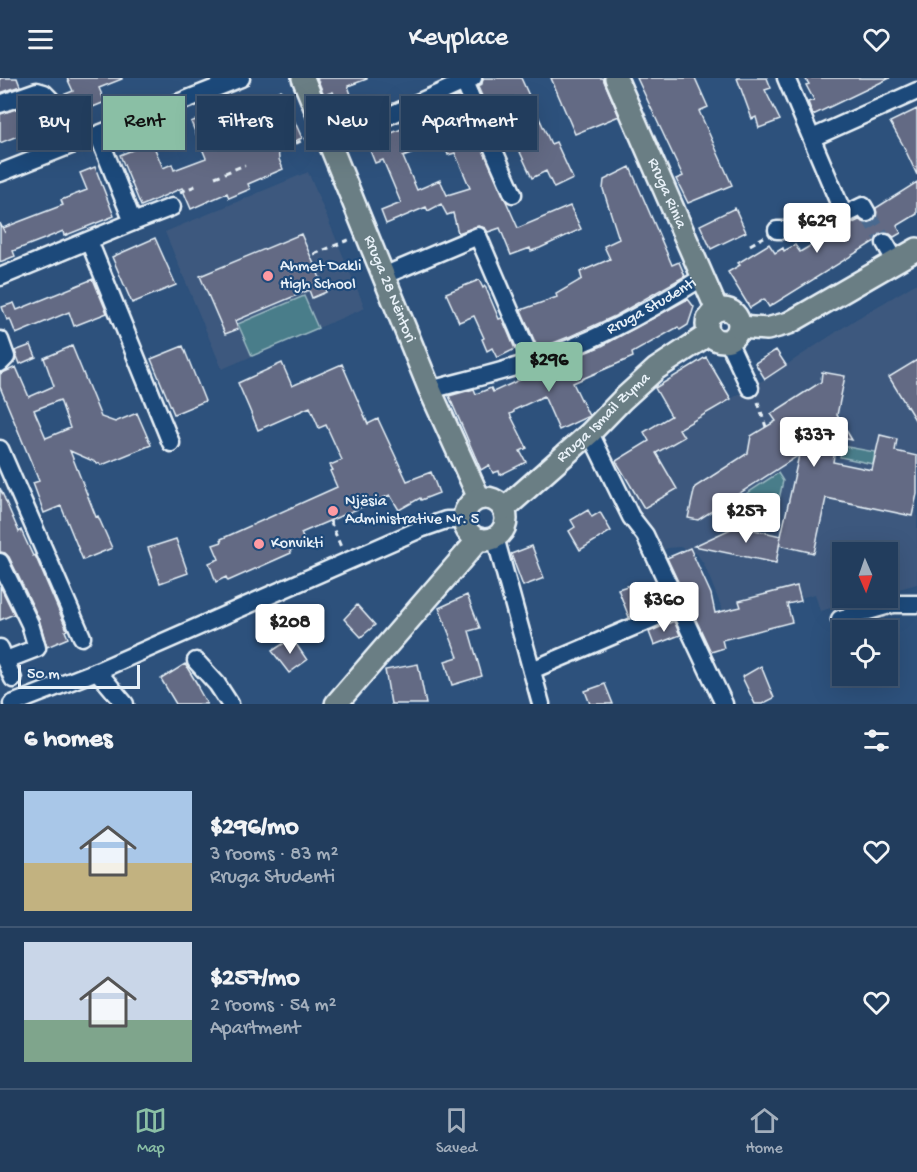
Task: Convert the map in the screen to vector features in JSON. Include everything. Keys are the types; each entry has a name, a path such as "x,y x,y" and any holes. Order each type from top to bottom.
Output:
{"main road":[{"name":"Rruga 28 Nëntori","path":"303,78 308,96"},
{"name":"Rruga Rinia","path":"616,78 717,310 726,309 732,312 738,320 725,334"},
{"name":"Rruga 28 Nëntori","path":"325,150 383,276 429,390 479,498"},
{"path":"725,334 767,329 789,323 917,249"},
{"name":"Rruga Ismail Zyma","path":"504,509 590,433 656,369 725,334"},
{"path":"337,703 487,538 504,528 506,515 504,509 494,499 479,498 468,507 464,520 469,532 487,538"}],"street":[{"path":"91,138 240,78"},
{"path":"786,78 844,215"},
{"path":"389,112 468,80 513,194"},
{"path":"23,96 37,91 45,93 47,96"},
{"path":"812,138 917,91"},
{"path":"0,104 18,98"},
{"path":"98,135 133,222"},
{"path":"0,173 58,150"},
{"path":"777,230 813,230 863,206 867,213"},
{"path":"0,277 172,207"},
{"path":"383,276 478,236 532,362"},
{"path":"89,241 171,443"},
{"path":"885,243 896,262"},
{"name":"Rruga Studenti","path":"429,390 532,362 575,345 656,306 704,277"},
{"path":"725,334 754,393"},
{"path":"0,340 6,357 0,363"},
{"path":"590,433 631,517 645,535 724,704"},
{"path":"0,449 82,637"},
{"path":"12,704 97,671 423,528 446,520 464,520"},
{"path":"487,538 532,670 541,704"},
{"path":"0,562 30,624 37,648 3,654 13,679"},
{"path":"840,619 893,604 917,604"},
{"path":"532,670 678,608"},
{"path":"196,661 217,684 230,704"},
{"path":"97,671 124,704"}],"path":[{"path":"276,152 306,144"},
{"path":"215,177 245,165"},
{"path":"314,254 355,237"},
{"path":"754,393 766,427"},
{"path":"330,521 339,541"}],"shaded area":[{"name":"Ahmet Dakli High School","path":"308,172 365,308 222,369 165,232"},
{"path":"917,283 917,584 898,589 898,542 832,542 832,608 820,611 815,594 800,598 801,601 787,604 792,622 722,640 724,648 708,653 688,603 712,597 715,613 723,611 704,564 697,554 680,547 654,553 626,488 630,485 677,489 656,453 684,437 679,429 765,379 853,321"}],"green space":[{"path":"304,296 318,328 252,356 238,324"},
{"path":"842,446 875,452 873,464 840,457"},
{"path":"778,473 783,481 775,518 734,512 729,505"}],"building":[{"path":"0,78 17,78 20,86 0,93"},
{"path":"67,78 122,78 99,88 103,103 91,108 91,96 63,96 73,91"},
{"path":"317,78 367,78 348,86 352,96 335,96 333,92 324,95"},
{"path":"483,78 521,78 529,96 482,96 478,87 482,84"},
{"path":"551,78 603,78 619,116 575,134"},
{"path":"637,78 695,78 708,107 699,111 732,185 688,203 676,179 683,176"},
{"path":"737,78 767,78 771,88 765,90 780,120 759,128 756,117 752,119"},
{"path":"805,78 890,78 813,115 808,102 814,100"},
{"path":"281,90 284,96 267,96"},
{"path":"18,108 18,136 0,143 0,114"},
{"path":"917,109 917,175 890,122"},
{"path":"537,113 551,144 556,142 573,179 554,188 546,171 532,178 519,150 537,150"},
{"path":"197,120 197,136 191,122"},
{"path":"294,120 302,138 294,141"},
{"path":"401,129 401,150 415,150 416,152 403,157 417,190 440,180 447,195 470,188 455,153 448,155 446,150 483,150 518,228 570,206 581,229 540,248 531,251 530,248 511,255 500,228 488,232 479,226 458,233 453,213 447,215 441,204 428,211 426,207 386,224 381,211 401,203 383,160 375,163 370,150 389,150 389,134"},
{"path":"132,150 155,150 163,168 172,164 174,170 206,158 203,150 278,150 283,169 248,184 250,189 229,198 227,193 191,209 182,188 141,206 120,155"},
{"path":"95,167 114,216 64,236 63,231 13,251 15,256 0,262 0,223 5,233 3,228 63,205 61,200 87,190 80,173"},
{"path":"630,167 672,265 679,262 685,276 615,316 538,349 521,310 557,297 556,294 582,279 580,272 610,259 604,246 619,239 603,189 604,180"},
{"path":"917,182 917,214 897,226 901,233 894,237 890,234 880,234 875,241 769,307 764,299 750,308 728,272 769,244 775,253 795,245 800,252 859,220 866,223 872,222 876,218 876,208"},
{"path":"735,208 746,232 711,249 700,225"},
{"path":"301,234 326,292 312,298 309,290 235,321 238,329 225,334 200,276"},
{"path":"155,238 176,285 132,303 112,257"},
{"path":"93,279 107,313 74,326 69,312 16,334 10,319 7,320 2,307 14,303 17,310"},
{"path":"479,280 483,288 485,286 499,319 502,318 515,349 497,358 492,348 487,351 474,316 459,322 446,293"},
{"path":"688,299 694,307 688,325 680,330 678,327 632,353 633,357 573,383 589,416 559,430 544,396 514,410 510,414 527,448 520,451 526,462 500,475 499,471 493,473 489,465 481,470 449,396 474,389 476,394 491,388 493,392 602,346"},
{"path":"31,345 36,357 20,364 15,351"},
{"path":"72,346 101,417 115,422 137,413 151,445 102,465 70,451 96,517 98,516 112,548 83,560 61,506 44,513 33,483 39,481 0,387 0,374 16,367 29,397 54,386 44,358","holes":["60,400 70,428 46,438 34,410"]},
{"path":"183,346 205,401 174,414 151,359"},
{"path":"776,350 786,365 765,379 755,363"},
{"path":"706,357 731,399 679,429 684,437 656,453 677,489 644,508 616,461 649,441 644,432 671,416 655,388"},
{"path":"917,360 917,423 889,377"},
{"path":"282,363 292,386 342,364 368,424 378,419 407,481 431,472 439,493 421,500 420,498 399,510 390,495 301,533 305,543 290,550 291,553 228,581 226,577 216,582 209,563 219,559 213,545 222,542 221,539 337,487 330,471 333,470 330,465 342,460 326,425 319,428 310,407 258,430 238,383"},
{"path":"822,372 845,376 837,415 852,440 837,437 833,462 872,470 880,435 897,439 895,451 917,456 917,494 912,516 826,498 814,553 779,545 799,455 698,520 688,518 695,487 748,453 751,436 776,421 771,414 821,382"},
{"path":"0,488 19,532 21,530 33,556 35,555 67,630 65,631 68,638 47,647 39,619 9,557 0,552"},
{"path":"588,510 592,517 600,512 611,531 580,550 569,531 575,527 571,520"},
{"path":"737,526 781,536 776,563 694,546"},
{"path":"176,539 188,573 160,583 148,548"},
{"path":"532,546 544,578 523,586 511,554"},
{"path":"690,548 711,594 715,613 741,607 739,601 797,586 801,601 787,604 792,622 722,640 724,648 711,652 667,558"},
{"path":"637,583 648,609 629,617 618,589"},
{"path":"0,586 14,614 0,620"},
{"path":"467,595 480,628 469,631 482,676 452,685 445,661 458,657 439,608"},
{"path":"357,605 375,625 361,637 344,619"},
{"path":"674,621 680,635 654,645 649,632"},
{"path":"292,638 307,660 289,673 272,651"},
{"path":"185,664 207,704 176,704 161,679"},
{"path":"418,664 426,704 391,704 385,670"},
{"path":"761,666 774,698 762,704 755,704 742,677"},
{"path":"605,684 613,704 590,704 585,691"}],"tunnel":[{"path":"867,213 885,243"}],"place":[{"name":"Ahmet Dakli High School","path":"268,276"},
{"name":"Njësia Administrative Nr. 5","path":"333,511"},
{"name":"Konvikti","path":"259,544"}]}
